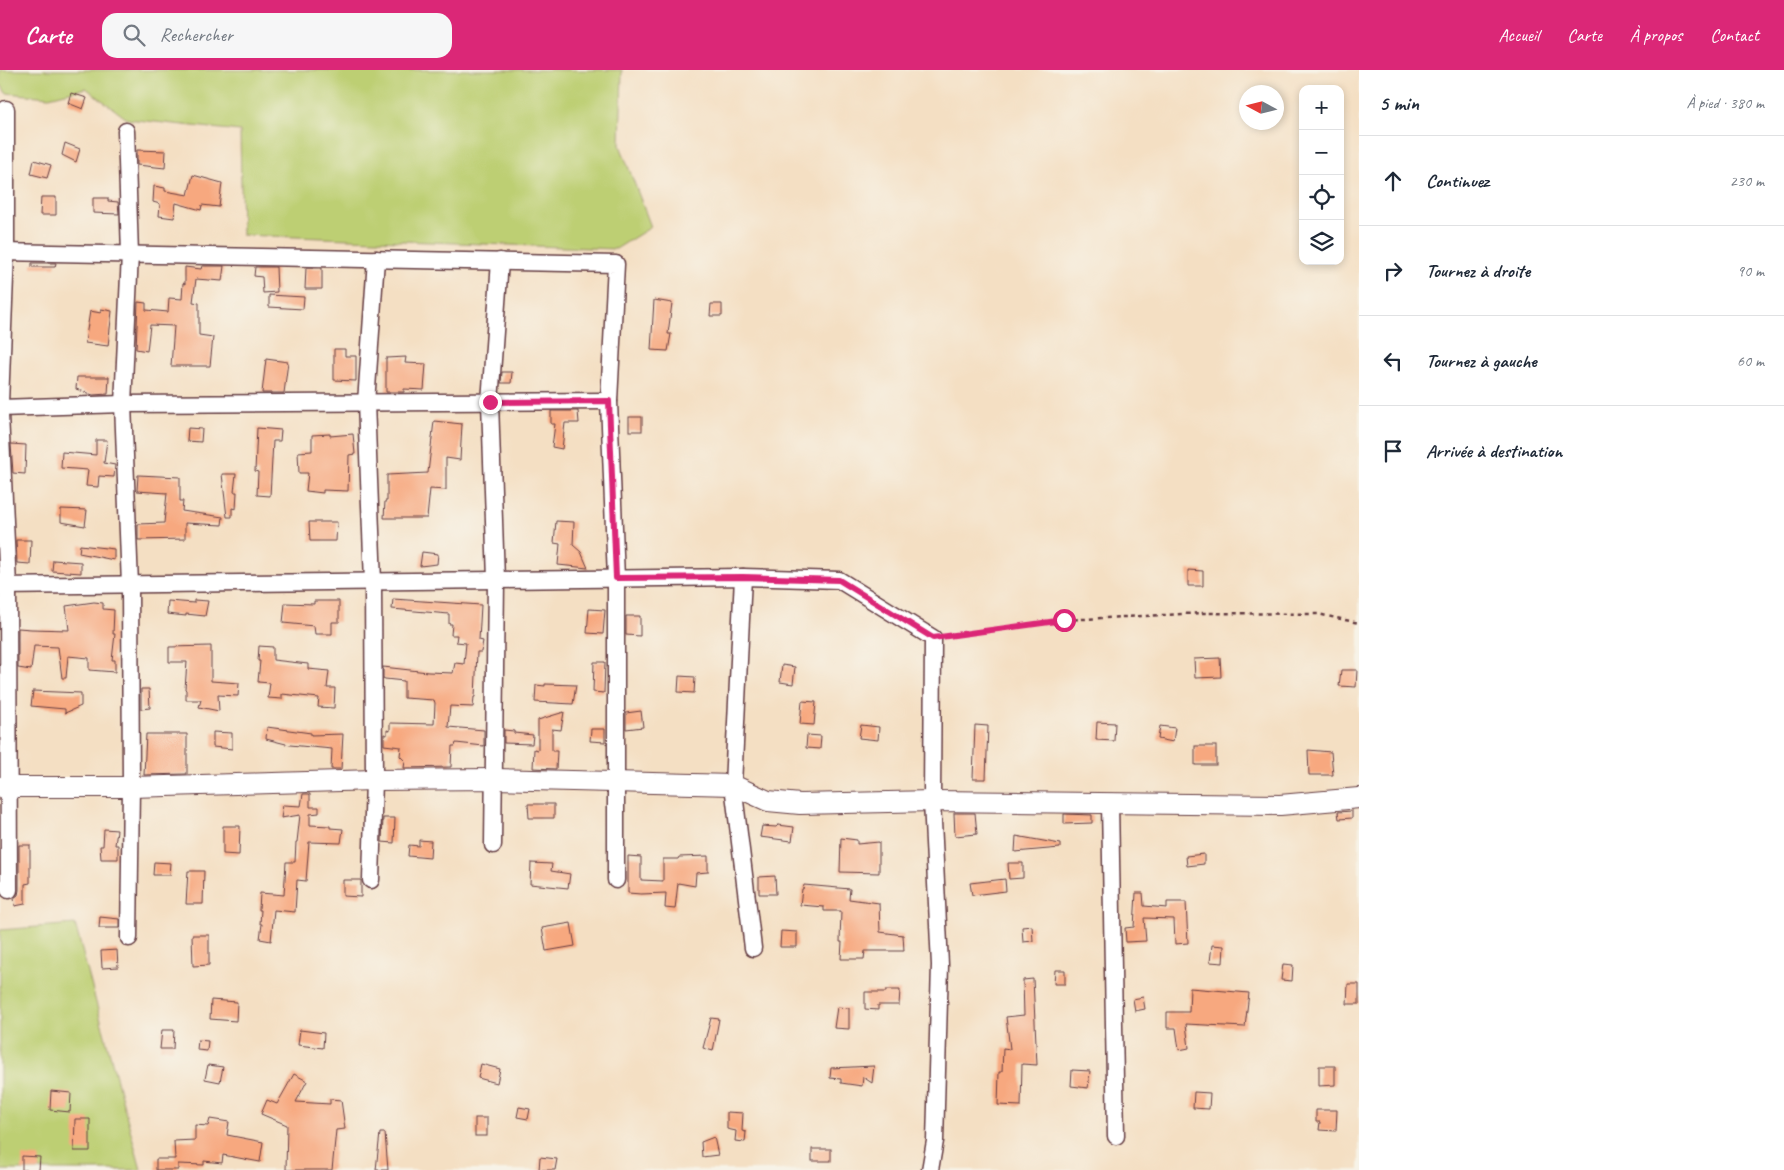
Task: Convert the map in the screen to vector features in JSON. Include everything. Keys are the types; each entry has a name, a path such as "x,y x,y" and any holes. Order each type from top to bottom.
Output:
{"street":[{"path":"0,403 6,109"},
{"path":"126,131 130,254 123,404 130,585 131,787 129,938"},
{"path":"3,252 616,264 609,401 616,578 616,880"},
{"path":"371,880 374,780 373,582 366,403 376,259"},
{"path":"493,845 496,580 490,402 500,261"},
{"path":"0,408 123,404 609,401"},
{"path":"0,414 4,586 5,787 9,890"},
{"path":"743,577 733,785 753,948"},
{"path":"4,586 743,577 839,580 933,638 932,801 940,965 935,1141 930,1170"},
{"path":"5,787 131,787 374,780 495,780 616,781 733,785 768,801 792,803 932,801 1280,805 1359,798"},
{"path":"1110,803 1116,1136"}],"path":[{"path":"933,638 1064,620 1203,613 1318,614 1359,623"}],"green space":[{"path":"0,70 622,70 620,145 651,227 616,249 242,235 240,131 127,119 86,88 49,97 6,93 0,83"},
{"path":"75,924 141,1170 0,1170 0,930"}],"building":[{"path":"71,93 87,98 83,109 68,103"},
{"path":"65,143 80,149 76,162 62,155"},
{"path":"137,150 166,151 165,168 137,165"},
{"path":"34,160 51,165 47,178 31,174"},
{"path":"193,175 222,183 219,207 202,205 201,210 176,203 174,218 159,216 160,204 153,202 154,186 165,188 165,191 188,195"},
{"path":"41,197 56,197 56,215 40,215"},
{"path":"93,198 108,198 108,201 118,202 119,214 93,213"},
{"path":"32,263 56,263 55,267 32,267"},
{"path":"202,266 224,266 222,281 196,279 193,302 199,303 199,335 213,337 210,366 171,366 174,326 150,325 147,351 136,349 138,302 146,303 146,310 168,312 169,298 182,299 183,283 185,284 185,267 201,269"},
{"path":"255,267 276,267 277,292 263,293 262,277 254,276"},
{"path":"306,268 322,268 322,289 305,289"},
{"path":"269,295 304,297 303,309 269,307"},
{"path":"654,300 672,303 668,334 671,334 668,351 651,350"},
{"path":"711,304 722,304 722,316 710,316"},
{"path":"101,309 112,311 108,346 85,343 90,311 101,313"},
{"path":"334,349 345,349 345,356 356,356 356,381 334,380"},
{"path":"406,357 405,363 426,364 424,390 404,389 404,392 386,392 386,358"},
{"path":"266,359 288,362 284,393 262,393"},
{"path":"502,372 512,372 511,383 501,383"},
{"path":"77,377 109,377 108,394 93,395 76,389"},
{"path":"551,411 578,411 579,423 565,423 562,449 552,447 555,424 551,424"},
{"path":"629,417 642,417 642,431 629,431"},
{"path":"434,421 462,424 460,460 446,458 446,490 430,489 427,518 384,518 385,501 387,501 387,475 428,473"},
{"path":"188,428 202,429 201,442 187,441"},
{"path":"257,428 281,430 280,441 273,441 270,496 257,495 258,472 255,471"},
{"path":"330,434 330,436 353,434 355,454 349,455 348,491 323,490 323,493 306,491 308,473 299,473 298,452 312,451 312,435"},
{"path":"96,440 107,440 104,463 115,465 114,477 99,476 98,487 86,486 88,470 61,468 62,452 96,455"},
{"path":"11,444 26,445 25,474 13,473"},
{"path":"222,474 236,474 234,492 237,492 236,509 232,508 232,517 227,517"},
{"path":"138,475 180,477 180,501 183,501 182,511 223,517 222,525 185,523 185,539 138,540 138,524 164,523 167,493 137,491"},
{"path":"61,509 87,510 85,526 61,522"},
{"path":"556,521 574,522 573,545 581,552 588,568 558,565 560,544 554,543"},
{"path":"309,522 337,522 336,541 310,541"},
{"path":"16,540 31,540 30,564 17,563"},
{"path":"80,545 114,549 114,560 79,553"},
{"path":"422,552 438,554 437,564 420,566"},
{"path":"53,560 81,562 81,573 52,571"},
{"path":"1188,570 1203,571 1203,586 1188,586"},
{"path":"393,599 481,605 479,640 483,641 481,652 477,652 473,707 450,706 448,727 484,730 484,746 456,743 455,746 452,746 451,767 404,768 405,761 400,756 401,747 384,745 384,734 387,735 387,730 390,731 390,723 434,724 435,703 434,700 404,698 404,681 383,678 383,667 453,673 455,663 464,664 466,643 456,642 457,635 451,635 452,624 449,624 449,614 392,609"},
{"path":"194,600 208,601 205,616 167,614 168,601 194,603"},
{"path":"314,601 339,601 339,622 332,622 332,634 315,634 314,626 283,623 285,603 314,604"},
{"path":"94,602 103,603 103,609 114,610 113,634 115,634 112,660 115,660 115,672 89,670 89,658 68,656 66,678 62,678 58,647 34,646 31,670 18,668 18,628 69,630 66,606"},
{"path":"589,609 605,610 603,634 587,633"},
{"path":"626,616 640,616 640,636 626,635"},
{"path":"211,646 211,681 239,683 238,696 218,695 219,711 199,707 201,700 186,700 187,662 169,662 169,647"},
{"path":"259,646 273,647 273,660 308,664 308,669 329,671 327,688 335,688 334,708 318,707 319,698 282,694 282,699 268,698 270,683 258,682"},
{"path":"1220,658 1221,677 1195,678 1194,659"},
{"path":"594,662 605,662 604,693 593,692"},
{"path":"782,665 795,667 793,684 780,682"},
{"path":"1341,670 1357,670 1356,687 1339,686"},
{"path":"679,676 695,677 694,693 678,692"},
{"path":"545,684 576,685 573,704 535,702 536,685 545,686"},
{"path":"141,689 149,689 150,708 141,709"},
{"path":"33,691 81,693 81,706 65,713 65,709 31,706"},
{"path":"802,701 816,702 814,725 800,724"},
{"path":"641,711 643,727 626,729 626,713"},
{"path":"564,712 561,730 552,729 552,751 557,751 556,769 533,768 534,749 538,750 538,720"},
{"path":"1097,722 1115,723 1114,741 1096,740"},
{"path":"861,725 879,727 878,740 859,738"},
{"path":"975,725 988,726 986,779 973,779"},
{"path":"1160,726 1175,728 1173,742 1158,739"},
{"path":"267,727 311,733 311,735 343,734 341,769 331,769 332,749 290,745 266,739"},
{"path":"591,729 605,729 605,742 590,741"},
{"path":"504,730 533,735 532,744 504,743"},
{"path":"213,732 232,733 232,749 213,747"},
{"path":"146,734 187,734 187,774 144,775"},
{"path":"807,735 821,736 820,749 806,748"},
{"path":"1195,746 1216,746 1216,765 1195,765"},
{"path":"1308,750 1331,752 1333,775 1309,775"},
{"path":"303,794 310,794 310,807 319,807 319,813 310,814 310,825 343,829 341,843 309,842 306,881 297,880 295,912 274,910 271,941 260,939 262,924 260,924 261,910 259,910 260,893 284,895 286,862 295,862 300,815 281,818 283,805 301,806"},
{"path":"528,804 554,804 554,818 529,818"},
{"path":"1352,811 1352,818 1339,819 1338,812"},
{"path":"954,813 975,813 977,834 955,836"},
{"path":"1064,814 1092,815 1092,823 1064,824"},
{"path":"383,818 395,818 394,843 382,842"},
{"path":"778,825 794,827 792,841 760,837 762,826 776,827"},
{"path":"223,826 240,826 239,855 223,854"},
{"path":"104,829 117,830 115,845 118,845 118,859 101,859 100,846 103,846"},
{"path":"1016,836 1060,844 1060,848 1015,852"},
{"path":"841,838 857,840 857,844 879,842 879,873 840,872"},
{"path":"419,840 431,841 430,858 408,856 409,845 419,846"},
{"path":"19,845 30,845 30,883 25,884 25,904 15,906 14,898 18,895 19,890"},
{"path":"1204,854 1204,864 1187,866 1186,856"},
{"path":"628,856 641,857 641,880 663,881 663,859 678,859 679,857 708,856 708,872 696,873 695,886 678,883 675,909 665,908 666,893 628,893"},
{"path":"154,862 171,863 170,875 153,875"},
{"path":"531,863 552,864 551,871 570,874 568,888 530,884"},
{"path":"1008,863 1023,863 1023,878 1009,879"},
{"path":"188,871 204,871 203,904 186,904"},
{"path":"775,876 776,894 759,894 759,877"},
{"path":"1005,879 1006,891 972,895 970,883"},
{"path":"343,880 361,880 361,897 343,896"},
{"path":"804,885 850,889 849,899 879,903 880,932 903,935 904,951 865,951 864,959 841,959 841,911 824,911 824,907 800,905"},
{"path":"1136,893 1143,893 1144,906 1167,908 1167,902 1186,902 1188,943 1175,944 1174,919 1144,918 1146,941 1126,942 1125,928 1134,927"},
{"path":"100,917 119,919 119,928 99,928"},
{"path":"571,923 575,946 546,951 542,928"},
{"path":"1032,926 1033,941 1023,942 1022,927"},
{"path":"781,931 797,932 797,947 780,947"},
{"path":"192,935 209,935 209,965 193,966"},
{"path":"1212,945 1224,946 1223,963 1210,962"},
{"path":"117,950 118,967 102,968 101,951"},
{"path":"1283,964 1293,965 1292,981 1281,980"},
{"path":"1055,970 1065,970 1065,984 1054,984"},
{"path":"1033,979 1037,1065 1022,1064 1021,1106 998,1105 999,1072 1002,1072 1003,1048 1010,1049 1006,1017 1024,1015 1023,980"},
{"path":"1348,984 1359,984 1359,1004 1347,1004"},
{"path":"1190,988 1249,993 1245,1027 1186,1024 1189,1048 1179,1050 1176,1028 1167,1028 1167,1012 1189,1012"},
{"path":"886,990 900,990 899,1005 878,1005 878,1010 865,1009 865,992 886,992"},
{"path":"1143,997 1145,1009 1135,1011 1133,999"},
{"path":"211,1000 237,1002 236,1021 210,1019"},
{"path":"837,1007 849,1008 849,1029 834,1028"},
{"path":"711,1018 719,1019 713,1051 703,1048"},
{"path":"162,1030 174,1030 173,1049 160,1049"},
{"path":"300,1030 324,1033 323,1048 298,1045"},
{"path":"198,1040 208,1041 207,1051 197,1050"},
{"path":"481,1064 500,1069 497,1083 478,1078"},
{"path":"208,1065 223,1067 220,1082 205,1079"},
{"path":"874,1066 872,1083 863,1077 862,1086 841,1083 841,1079 830,1078 831,1068"},
{"path":"1319,1066 1335,1066 1335,1085 1319,1086"},
{"path":"1072,1070 1090,1071 1088,1088 1071,1086"},
{"path":"294,1074 307,1081 296,1102 330,1104 330,1099 341,1100 345,1129 336,1130 332,1170 286,1170 287,1125 261,1114 267,1100 277,1104"},
{"path":"51,1091 71,1093 70,1112 50,1110"},
{"path":"1194,1092 1210,1093 1209,1109 1193,1108"},
{"path":"519,1107 530,1109 528,1119 517,1117"},
{"path":"1316,1110 1337,1110 1336,1131 1319,1130 1320,1122 1316,1122"},
{"path":"727,1112 743,1113 742,1131 746,1132 745,1142 735,1141 736,1131 727,1129"},
{"path":"475,1118 487,1118 487,1136 475,1136"},
{"path":"75,1119 90,1119 90,1151 74,1151"},
{"path":"210,1119 229,1122 227,1135 263,1142 260,1162 223,1155 222,1163 204,1161 204,1165 178,1164 178,1170 156,1170 156,1159 175,1159 174,1141 195,1140 195,1125 208,1126"},
{"path":"380,1133 385,1133 388,1170 376,1170"},
{"path":"714,1137 718,1155 702,1157 701,1142"},
{"path":"812,1149 831,1149 831,1161 812,1161"},
{"path":"22,1156 40,1157 39,1170 22,1170"},
{"path":"540,1157 557,1159 555,1170 539,1170"}],"route":[{"path":"490,402 609,401 616,578 743,577 839,580 933,638 1064,620"}]}
